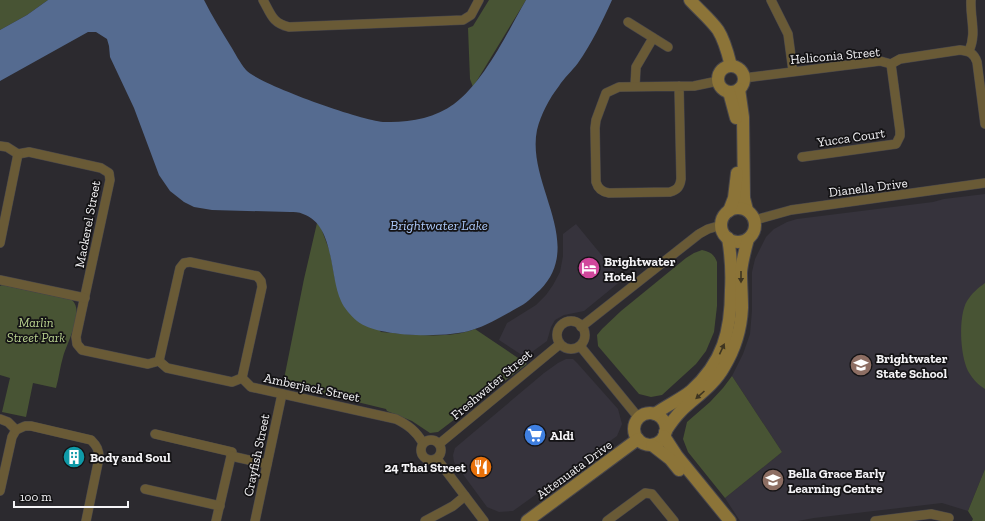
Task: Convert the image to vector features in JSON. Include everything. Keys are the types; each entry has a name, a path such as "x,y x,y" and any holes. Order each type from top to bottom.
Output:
{"street":[{"path":"263,0 274,20 281,25 289,27 463,20 471,15 479,0"},
{"path":"690,0 719,31 731,66"},
{"path":"971,0 974,34 969,51 975,56 982,81 985,124"},
{"path":"773,1 788,34 793,71"},
{"path":"628,22 668,47"},
{"path":"635,86 636,66 653,38"},
{"name":"Heliconia Street","path":"744,78 880,61 891,64 900,59 960,50 969,51"},
{"name":"Yucca Court","path":"802,157 896,144 900,136 900,131 891,64"},
{"path":"731,66 735,66 741,71 744,78 742,85 734,91 722,89 718,82 718,74 721,70 731,66"},
{"path":"679,86 681,179 676,190 670,192 603,192 598,188 596,182 596,120 606,93 619,86 679,86 694,86 718,82"},
{"path":"655,414 677,402 702,379 713,366 725,342 730,319 732,259 728,238 722,230 722,220 729,211 734,198 737,170 734,91"},
{"path":"652,445 658,443 673,420 682,410 703,393 715,380 732,352 737,338 740,320 741,271 748,239 754,230 751,215 744,198 743,117 734,91"},
{"name":"Mackerel Street","path":"0,146 7,147 18,154 29,152 102,168 109,173 110,180 76,337 77,344 82,350 148,364 159,361"},
{"path":"0,243 18,154"},
{"name":"Dianella Drive","path":"751,215 985,184"},
{"path":"729,211 738,208 751,215"},
{"path":"581,327 698,234 722,225"},
{"path":"728,238 738,242 748,239"},
{"path":"190,262 256,276 261,281 262,288 242,378 232,382 167,368 159,361 180,268 184,263 190,262"},
{"path":"0,280 85,298"},
{"path":"568,322 578,324 581,327 584,338 580,346 572,349 563,347 560,344 557,335 560,326 568,322"},
{"name":"Freshwater Street","path":"440,444 560,344"},
{"path":"580,346 638,417"},
{"name":"Amberjack Street","path":"242,378 251,387 396,419 412,428 418,434 423,443"},
{"name":"Crayfish Street","path":"255,521 282,394"},
{"path":"722,521 670,460 652,445 642,443 638,440 634,431 635,421 638,417 646,413 655,414 662,419 666,428 665,434 677,456 730,521"},
{"path":"0,419 8,422 16,430"},
{"path":"0,491 12,437 16,430 25,426 31,426 91,440 97,445 99,458 86,521"},
{"path":"155,434 232,452 216,521"},
{"path":"432,440 440,444 440,456 431,461 424,459 420,449 423,443 432,440"},
{"name":"Attenuata Drive","path":"527,521 638,440"},
{"path":"231,456 267,464"},
{"path":"437,459 484,521"},
{"path":"145,489 220,506"},
{"path":"607,521 645,493 652,494 674,521"},
{"path":"425,521 453,506 465,496"},
{"path":"875,521 931,514 949,518"}],"shaded area":[{"name":"Brightwater State School","path":"985,194 985,469 968,511 942,503 798,521 740,521 725,498 782,452 732,376 743,354 750,334 752,310 752,272 755,259 766,237 774,229 787,222 797,219"},
{"path":"576,224 622,280 584,311 564,315 555,320 551,327 547,341 525,357 499,340 507,323 536,305 553,285 560,272 563,256 563,234"},
{"path":"566,359 573,359 618,409 622,424 617,436 513,511 499,512 487,507 454,462 453,455 455,448 544,373"}],"green space":[{"path":"0,0 48,0 27,15 0,30"},
{"path":"489,0 526,0 473,87 470,79 468,28 473,26"},
{"path":"317,223 321,228 330,252 335,279 381,332 416,335 441,335 475,329 527,364 438,432 430,433 412,421 387,411 386,409 283,384"},
{"path":"702,250 715,257 717,262 717,306 714,332 706,351 696,364 662,395 651,397 639,394 598,346 597,335 621,311 686,258"},
{"path":"985,283 985,389 971,376 965,364 961,326 962,316 967,301 975,291"},
{"name":"Marlin Street Park","path":"2,285 72,300 76,305 76,319 63,357 56,388 33,383 26,417 2,412 10,378 0,375 0,286"},
{"path":"732,376 782,452 725,498 688,452 683,439 687,422 710,402"},
{"path":"985,469 985,521 972,521 973,519 968,511"}],"water":[{"name":"Brightwater Lake","path":"48,0 204,0 246,70 255,76 290,93 357,116 385,122 403,122 421,119 438,113 447,109 465,95 485,70 503,42 526,0 612,0 583,55 549,101 543,112 537,130 536,150 539,171 552,213 556,233 557,253 553,272 540,290 529,300 490,323 472,330 461,333 413,335 380,331 367,327 357,321 342,304 337,290 330,252 326,240 321,229 313,220 296,212 212,210 194,207 184,202 170,191 159,175 134,108 110,57 107,39 96,32 88,32 0,81 0,30 27,15"}],"place":[{"name":"Brightwater Hotel","path":"589,268"},
{"name":"Brightwater State School","path":"861,365"},
{"name":"Aldi","path":"535,435"},
{"name":"Body and Soul","path":"74,457"},
{"name":"24 Thai Street","path":"481,467"},
{"name":"Bella Grace Early Learning Centre","path":"773,480"}]}
